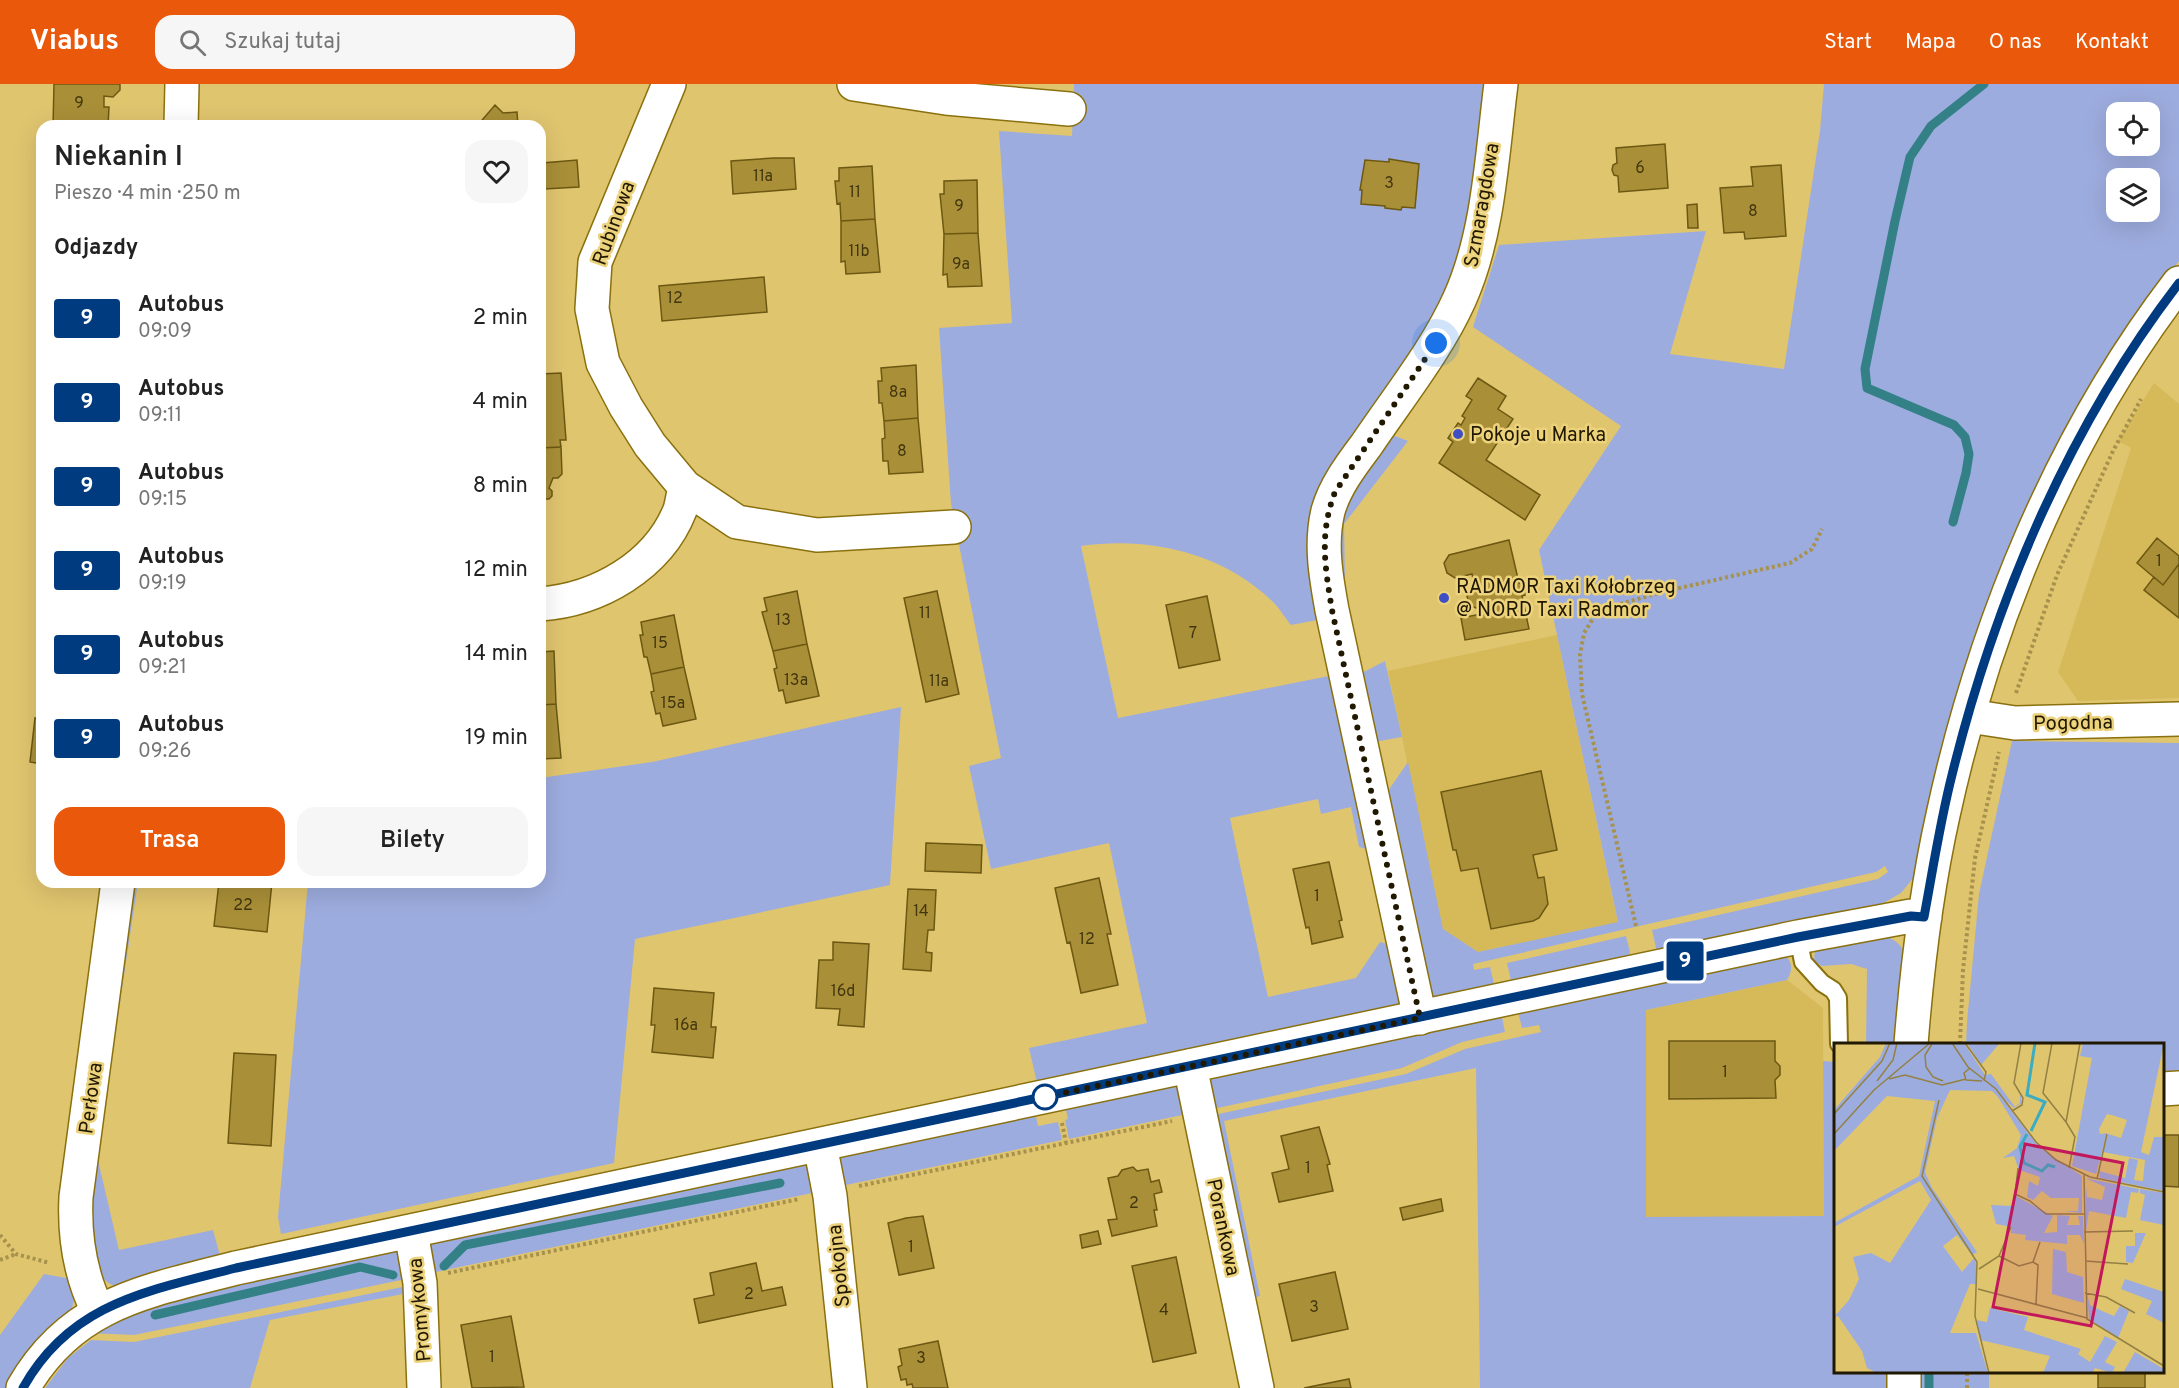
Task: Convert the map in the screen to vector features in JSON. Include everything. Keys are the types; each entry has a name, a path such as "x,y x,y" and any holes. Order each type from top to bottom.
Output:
{"street":[{"path":"181,120 182,84"},
{"name":"Rubinowa","path":"669,84 595,262 592,309 603,363 626,407 650,445 685,487 736,522 817,535 954,527"},
{"path":"854,84 946,98 1069,109"},
{"name":"Szmaragdowa","path":"1420,1018 1332,610 1323,548 1329,509 1345,476 1446,328 1461,297 1473,264 1483,223 1501,84"},
{"path":"1911,1043 1924,917 1942,817 1985,659 2029,547 2072,453 2122,365 2179,283"},
{"path":"546,603 579,598 608,586 634,569 654,550 669,529 680,510 685,487"},
{"name":"Pogodna","path":"1969,714 2006,723 2179,719"},
{"name":"Perłowa","path":"98,1311 80,1263 75,1222 76,1197 117,888"},
{"path":"23,1388 65,1333 98,1311 144,1292 224,1271 1798,937 1911,916 1924,917"},
{"name":"Porankowa","path":"1190,1066 1257,1388"},
{"path":"2164,1089 2179,1088"},
{"name":"Spokojna","path":"820,1145 830,1196 850,1388"},
{"name":"Promykowa","path":"411,1232 420,1283 424,1388"}],"lane":[{"path":"1798,937 1803,962 1833,990 1838,998 1839,1043"}],"path":[{"path":"1960,1043 1963,970 1975,858 2006,723 2057,575 2113,451 2145,392"},
{"path":"1636,926 1582,694 1580,655 1584,633 1594,617 1613,606 1662,592 1790,563 1812,549 1822,529"},
{"path":"853,1187 1177,1119"},
{"path":"1062,1123 1066,1143"},
{"path":"443,1274 806,1198"},
{"path":"0,1235 16,1254 0,1260"}],"shaded area":[{"path":"1074,84 1486,84 1486,97 1458,281 1339,469 1323,619 1291,625 1274,603 1254,586 1209,560 1184,552 1159,546 1133,544 1081,546 1118,718 1339,674 1377,852 1359,847 1351,807 1321,814 1318,799 1230,818 1268,997 1356,978 1380,942 1397,947 1403,987 1399,1010 1038,1087 1029,1048 1147,1023 1109,843 991,869 969,766 1001,758 951,504 939,328 1012,323 999,131 1072,136"},
{"path":"1824,84 2179,84 2179,261 2132,324 1915,876 1901,893 1880,905 1660,954 1656,948 1652,930 1878,879 1888,872 1885,866 1876,872 1473,964 1474,970 1490,967 1495,988 1437,1001 1428,992 1381,801 1408,762 1443,929 1478,952 1618,922 1539,550 1621,426 1473,327 1499,245 1706,231 1670,354 1784,369 1820,131"},
{"path":"2154,383 2179,404 2179,698 2078,701 2058,672 2131,448 2118,441"},
{"path":"1384,432 1408,441 1344,524 1345,580 1332,575 1333,527"},
{"path":"1557,635 1618,923 1478,952 1443,930 1388,671"},
{"path":"1385,661 1402,737 1369,743 1354,677"},
{"path":"901,707 890,885 635,939 614,1163 281,1234 278,1217 307,888 546,888 546,777 652,762"},
{"path":"2012,741 2179,743 2179,1076 2164,1076 2164,1043 1966,1043 1979,894"},
{"path":"130,888 137,888 97,1156 119,1250 213,1230 221,1259 118,1287 102,1277 97,1269 87,1222"},
{"path":"1626,936 1630,952 1627,961 1512,985 1507,963"},
{"path":"1887,937 1899,944 1906,957 1897,1043 1866,1043 1867,969 1851,964 1822,966 1814,959 1815,950"},
{"path":"1782,953 1788,959 1791,972 1787,980 1646,1010 1646,1217 1824,1216 1823,1061 1834,1062 1834,1373 1891,1373 1891,1388 1480,1388 1476,1068 1224,1121 1260,1296 1248,1299 1214,1115 1406,1074 1465,1049 1541,1032 1539,1025 1522,1028 1517,1008"},
{"path":"1787,980 1823,1008 1824,1216 1646,1218 1646,1010"},
{"path":"1501,1012 1505,1032 1462,1042 1402,1068 1213,1109 1209,1074"},
{"path":"1176,1085 1182,1092 1187,1114 1069,1139 1065,1106"},
{"path":"1035,1112 1038,1126 1058,1122 1062,1140 841,1186 837,1165 841,1153"},
{"path":"806,1160 817,1192 431,1273 428,1251 431,1240"},
{"path":"395,1248 402,1257 406,1279 134,1335 88,1333 148,1304"},
{"path":"44,1274 72,1279 75,1294 72,1309 9,1388 0,1388 0,1335"},
{"path":"407,1286 408,1293 270,1320 250,1388 45,1388 68,1358 91,1340 134,1342"},
{"path":"1918,1373 1989,1373 1989,1388 1918,1388"}],"building":[{"path":"54,84 120,84 120,90 113,97 104,96 104,107 109,107 108,120 53,120"},
{"path":"495,105 503,113 517,112 518,120 482,120"},
{"path":"1665,144 1668,188 1619,192 1618,176 1614,175 1612,170 1613,165 1617,163 1616,148"},
{"path":"794,158 796,189 733,194 731,161"},
{"path":"1389,159 1419,164 1415,208 1402,207 1401,210 1361,204 1362,190 1360,190 1365,160 1389,162"},
{"path":"577,160 579,187 546,189 546,163"},
{"path":"1781,165 1786,236 1745,239 1744,232 1724,233 1720,188 1753,186 1751,167"},
{"path":"872,166 875,219 841,221 835,181 839,181 839,168"},
{"path":"977,180 978,233 944,234 940,194 944,194 944,181"},
{"path":"1697,204 1698,228 1688,228 1687,205"},
{"path":"875,219 880,272 846,274 845,261 841,262 841,221"},
{"path":"978,233 982,286 948,287 947,274 943,275 944,234"},
{"path":"764,277 767,312 662,321 659,286"},
{"path":"916,365 918,418 884,421 882,403 879,403 878,381 882,381 881,368"},
{"path":"561,373 566,440 560,440 561,447 546,448 546,374"},
{"path":"1478,378 1506,396 1498,409 1513,419 1486,460 1540,495 1525,520 1439,463 1453,442 1448,438 1458,423 1461,425 1465,418 1462,416 1472,400 1466,396"},
{"path":"918,418 923,472 889,474 888,461 883,461 884,421"},
{"path":"561,447 562,474 558,478 553,478 549,488 552,496 549,499 546,499 546,448"},
{"path":"2157,538 2179,556 2179,564 2163,585 2137,563"},
{"path":"1509,540 1519,583 1526,585 1527,592 1522,596 1529,629 1465,640 1461,618 1481,614 1479,608 1469,605 1467,596 1475,589 1472,574 1455,578 1447,573 1444,563 1449,555"},
{"path":"2179,564 2179,618 2144,590 2154,577 2163,585"},
{"path":"797,591 807,644 773,651 762,612 767,611 764,598"},
{"path":"937,591 959,694 926,702 904,598"},
{"path":"1207,596 1220,660 1179,668 1166,605"},
{"path":"674,615 684,667 651,674 647,657 644,657 640,635 643,635 641,622"},
{"path":"807,644 819,696 786,703 783,690 779,691 773,651"},
{"path":"554,651 556,704 546,705 546,652"},
{"path":"684,667 696,719 663,726 660,713 656,714 651,692 654,691 651,674"},
{"path":"556,704 561,758 546,759 546,705"},
{"path":"36,718 36,763 30,762"},
{"path":"1541,771 1557,850 1533,855 1538,878 1544,877 1548,904 1539,918 1533,921 1491,929 1478,868 1461,871 1456,850 1453,850 1441,792"},
{"path":"926,843 982,845 981,873 925,871"},
{"path":"1329,862 1342,920 1339,921 1343,937 1312,944 1309,927 1306,928 1293,869"},
{"path":"1099,878 1111,934 1107,934 1118,985 1081,993 1055,888"},
{"path":"218,888 271,888 267,932 214,926"},
{"path":"908,889 936,890 934,930 928,930 926,952 932,953 931,971 903,969"},
{"path":"833,942 869,944 864,1027 838,1025 840,1009 816,1008 819,960 833,960"},
{"path":"654,988 714,993 711,1027 716,1027 713,1058 652,1052 655,1025 651,1025"},
{"path":"1669,1041 1775,1041 1775,1061 1780,1066 1780,1075 1775,1080 1776,1098 1669,1099"},
{"path":"234,1053 276,1055 271,1146 228,1143"},
{"path":"1319,1127 1330,1164 1327,1165 1333,1191 1279,1202 1272,1173 1289,1169 1281,1136"},
{"path":"2164,1135 2179,1135 2179,1187 2164,1186"},
{"path":"1133,1167 1137,1171 1148,1169 1151,1182 1159,1180 1162,1192 1154,1194 1157,1226 1112,1236 1108,1220 1117,1219 1108,1178 1118,1176 1122,1170"},
{"path":"1441,1199 1443,1211 1403,1220 1400,1208"},
{"path":"923,1216 934,1268 899,1275 888,1223"},
{"path":"1098,1231 1101,1244 1082,1248 1080,1235"},
{"path":"1176,1257 1196,1353 1153,1362 1132,1266"},
{"path":"756,1263 762,1291 782,1287 786,1305 699,1323 694,1299 714,1295 710,1273"},
{"path":"1335,1272 1348,1329 1292,1341 1279,1284"},
{"path":"511,1316 524,1387 472,1388 461,1325"},
{"path":"938,1341 948,1388 913,1388 912,1384 907,1385 906,1379 901,1380 898,1367 902,1365 899,1349"},
{"path":"2098,1373 2145,1373 2145,1388 2098,1388"},
{"path":"1349,1379 1351,1388 1304,1388"}],"waterway":[{"path":"1953,522 1969,454 1965,437 1954,425 1867,388 1865,369 1910,157 1931,126 1984,84"},
{"path":"444,1266 465,1245 780,1183"},
{"path":"155,1315 360,1267 393,1275"},
{"path":"1929,1373 1929,1388"}],"bus line":[{"name":"9","path":"23,1388 65,1333 98,1311 144,1292 236,1268 1798,937 1911,916 1924,917 1942,817 1962,736 1988,651 2029,547 2093,413 2136,343 2179,283"}],"place":[{"name":"Pokoje u Marka","path":"1458,434"},
{"name":"RADMOR Taxi Kołobrzeg @ NORD Taxi Radmor","path":"1444,598"}],"route":[{"path":"1045,1097 1420,1018 1332,610 1323,548 1329,509 1335,492 1436,343"}]}
